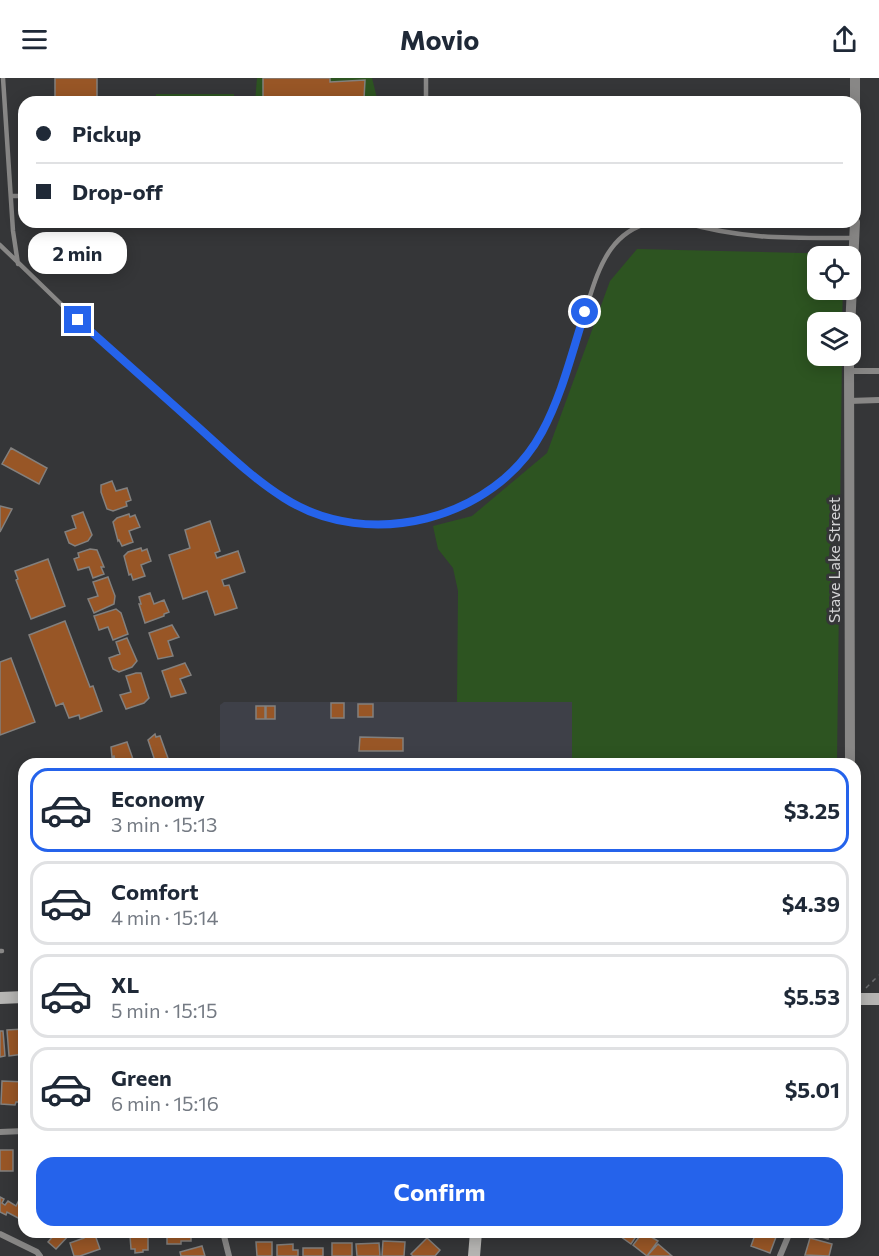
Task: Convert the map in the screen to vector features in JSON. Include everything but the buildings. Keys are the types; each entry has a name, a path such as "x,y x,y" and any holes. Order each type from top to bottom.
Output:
{"main road":[{"path":"861,994 879,999"},
{"path":"0,998 18,997"},
{"path":"474,1256 476,1238"}],"street":[{"path":"855,78 855,96"},
{"path":"851,312 855,228"},
{"name":"Stave Lake Street","path":"849,366 850,758"},
{"path":"849,371 879,371"},
{"path":"849,401 879,400"},
{"path":"0,1132 18,1131"},
{"path":"0,1234 37,1252 40,1256"},
{"path":"224,1238 229,1256"},
{"path":"780,1256 788,1238"}],"lane":[{"path":"3,78 18,264"},
{"path":"426,78 426,96"},
{"path":"11,196 18,196"},
{"path":"0,245 18,264 251,475 285,499 327,518 369,525 432,518 451,511 486,493 517,466 530,450 560,391 598,273 618,239 634,228"},
{"path":"704,228 762,238 855,238"}],"path":[{"path":"861,992 879,975"}],"shaded area":[{"path":"224,702 572,702 572,758 220,758 220,705"}],"green space":[{"path":"257,78 372,78 376,96 256,96"},
{"path":"156,94 234,94 234,96 156,96"},
{"path":"637,249 807,253 807,300 843,300 842,312 807,312 807,366 842,366 837,758 572,758 572,702 457,702 458,591 453,568 438,549 433,526 472,516 547,453 610,281"}],"route":[{"path":"78,320 251,475 285,499 327,518 369,525 412,522 451,511 486,493 517,466 542,433 560,391 585,312"}]}
